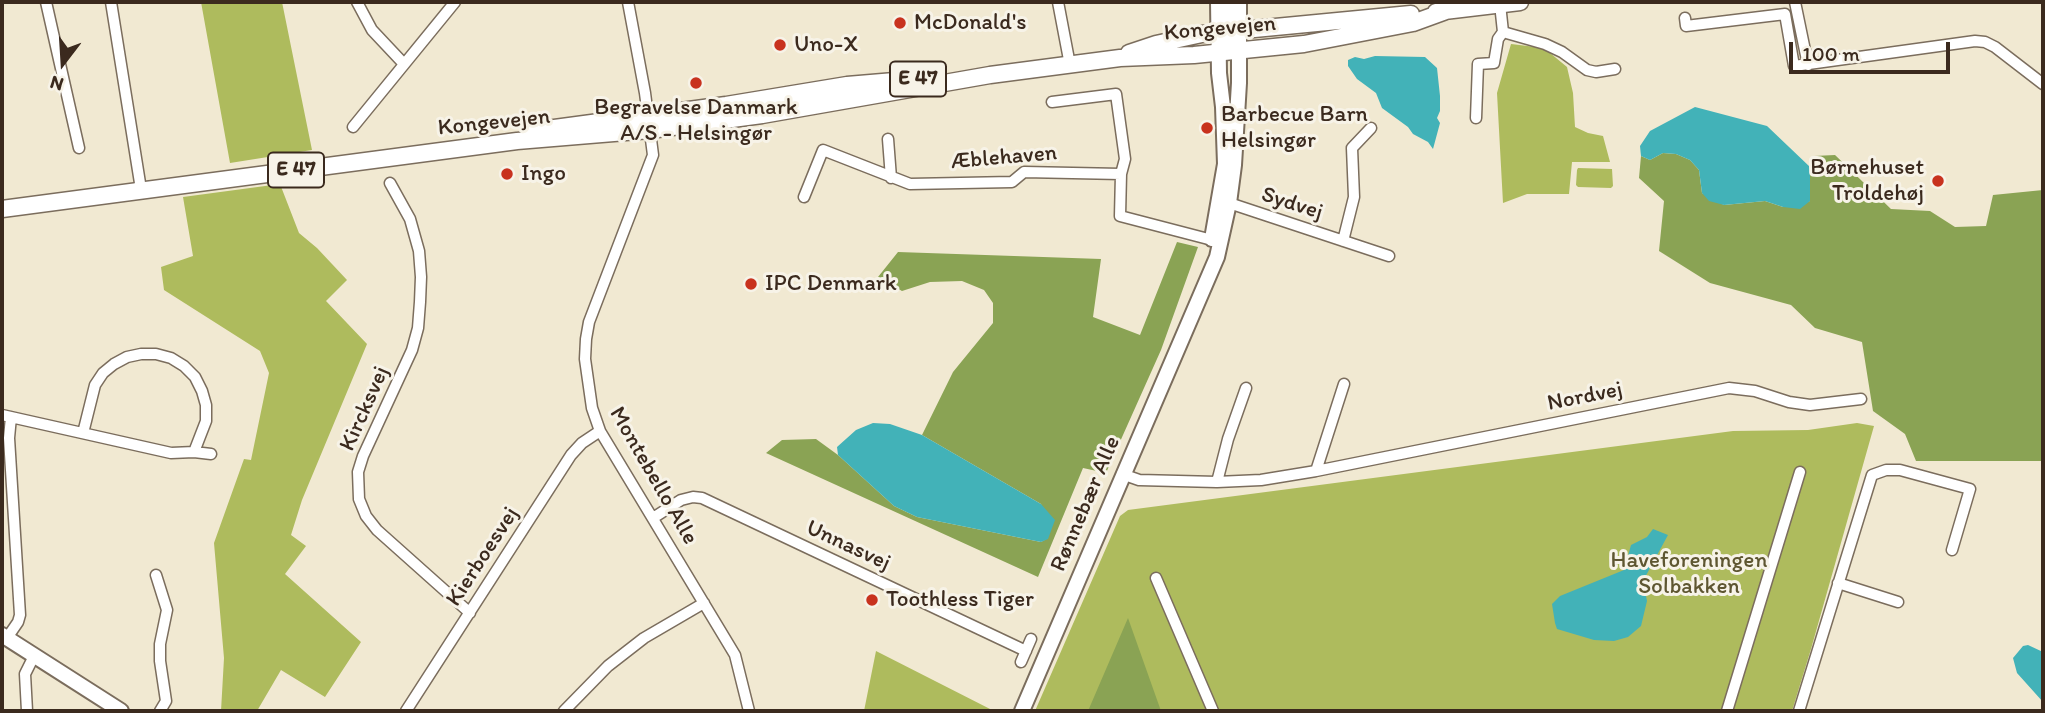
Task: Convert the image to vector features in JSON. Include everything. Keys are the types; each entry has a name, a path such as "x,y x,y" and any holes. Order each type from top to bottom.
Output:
{"main road":[{"name":"Rønnebær Alle","path":"1216,241 1229,203 1240,83 1218,2"},
{"path":"1227,41 1228,2"},
{"name":"Rønnebær Alle","path":"1022,711 1217,257 1216,241 1225,164 1227,41 1239,2"},
{"name":"Kongevejen","path":"1125,55 1147,58 1227,41 1411,14 1520,2"},
{"name":"Kongevejen","path":"2,201 139,187 649,123 726,106 847,85 990,75 1070,65 1125,55 1156,44 1340,38 1413,23 1446,12"},
{"name":"Kongevejen","path":"2,209 139,187"},
{"path":"5,636 121,711"}],"street":[{"path":"46,2 79,148"},
{"path":"111,2 139,187"},
{"path":"357,2 372,30 404,64"},
{"path":"353,127 455,2"},
{"name":"Montebello Alle","path":"628,2 653,150 589,322 585,359 592,408 600,431 735,655 748,711"},
{"path":"1058,2 1070,65"},
{"path":"1796,2 1808,65"},
{"path":"1476,118 1478,64 1494,63 1499,39 1503,33 1500,4"},
{"path":"1685,18 1686,26 1785,14 1794,66 1975,41 1984,42 1995,47 2043,84"},
{"path":"1503,33 1545,44 1562,52 1587,70 1596,72 1615,69"},
{"path":"1052,102 1115,94 1125,159 1121,174 1120,216 1216,241"},
{"name":"Sydvej","path":"1343,241 1354,197 1353,148 1371,128"},
{"path":"888,139 891,178"},
{"name":"Æblehaven","path":"804,197 823,150 910,184 1012,182 1024,172 1121,174"},
{"name":"Kircksvej","path":"390,183 410,219 419,251 418,328 412,350 363,456 358,472 359,499 366,516 377,530 470,613"},
{"name":"Sydvej","path":"1229,203 1389,256"},
{"path":"83,433 95,385 103,373 114,363 127,357 156,354 171,358 184,366 195,377 202,391 206,405 206,421 194,452"},
{"path":"1316,471 1344,384"},
{"path":"1217,482 1228,439 1246,388"},
{"name":"Nordvej","path":"1122,474 1139,480 1261,480 1729,388 1755,391 1789,402 1810,405 1861,399"},
{"path":"5,636 18,622 20,615 6,416 171,453 211,454"},
{"name":"Kierboesvej","path":"406,711 571,455 582,443 600,431"},
{"path":"1801,711 1872,475 1886,470 1900,470 1969,489 1952,550"},
{"path":"1727,711 1800,472"},
{"name":"Unnasvej","path":"653,518 681,500 702,498 1026,651"},
{"path":"156,575 167,610 160,644 166,701 160,711"},
{"path":"1156,578 1213,711"},
{"path":"1838,583 1898,602"},
{"path":"564,711 608,666 644,638 704,603"},
{"path":"1021,662 1031,639"},
{"path":"27,711 25,674 34,656"}],"green space":[{"path":"201,2 282,2 312,150 230,163"},
{"path":"1511,44 1544,48 1567,67 1573,93 1575,127 1603,136 1610,162 1572,162 1569,194 1527,194 1503,203 1497,93"},
{"path":"1663,153 1676,154 1690,160 1699,170 1702,193 1724,205 1765,201 1783,207 1810,201 1810,167 1814,156 1835,155 1891,209 1930,211 1955,227 1986,226 1993,195 2043,190 2043,461 1916,461 1905,434 1873,411 1862,342 1815,328 1791,305 1710,283 1659,251 1664,201 1639,178 1641,156 1650,160"},
{"path":"1578,168 1612,169 1613,186 1578,187"},
{"path":"280,184 299,233 347,280 326,301 367,344 302,500 291,535 306,546 285,574 361,642 325,697 281,670 257,711 221,711 224,658 214,543 244,459 251,460 269,373 260,351 164,290 161,267 193,256 183,197"},
{"path":"1177,242 1198,247 1161,350 1106,473 1083,468 1038,577 766,453 782,440 816,439 838,455 894,506 917,517 1041,542 1048,538 1041,504 922,435 953,372 993,323 993,303 984,290 962,281 930,282 902,291 878,277 898,252 1101,259 1093,317 1140,335"},
{"name":"Haveforeningen Solbakken","path":"1857,423 1874,426 1792,711 1035,711 1120,516 1128,510 1733,431 1808,430"},
{"path":"1128,618 1161,711 1088,711"},
{"path":"876,651 994,711 864,711"}],"water":[{"path":"1375,56 1425,57 1437,68 1440,111 1437,118 1440,123 1433,149 1428,142 1413,134 1408,127 1382,108 1376,93 1357,79 1348,66 1348,60 1355,57 1364,59"},
{"path":"1695,107 1767,126 1810,167 1810,201 1800,209 1765,201 1724,205 1709,201 1702,193 1699,170 1690,160 1676,154 1663,153 1650,160 1641,156 1640,146 1650,131"},
{"path":"873,423 890,424 922,435 1041,504 1055,520 1048,539 1041,542 917,517 894,506 838,455 837,447 856,430"},
{"path":"1653,529 1668,535 1643,581 1647,601 1641,626 1628,637 1614,641 1594,640 1557,629 1552,604 1560,596 1624,570 1631,545 1647,537"},
{"path":"2028,645 2043,652 2043,702 2017,673 2013,658 2023,646"}],"place":[{"name":"McDonald's","path":"900,23"},
{"name":"Uno-X","path":"780,45"},
{"name":"Begravelse Danmark A/S - Helsingør","path":"696,83"},
{"name":"Barbecue Barn Helsingør","path":"1207,128"},
{"name":"Ingo","path":"507,174"},
{"name":"Børnehuset Troldehøj","path":"1938,181"},
{"name":"IPC Denmark","path":"751,284"},
{"name":"Toothless Tiger","path":"872,600"}]}
